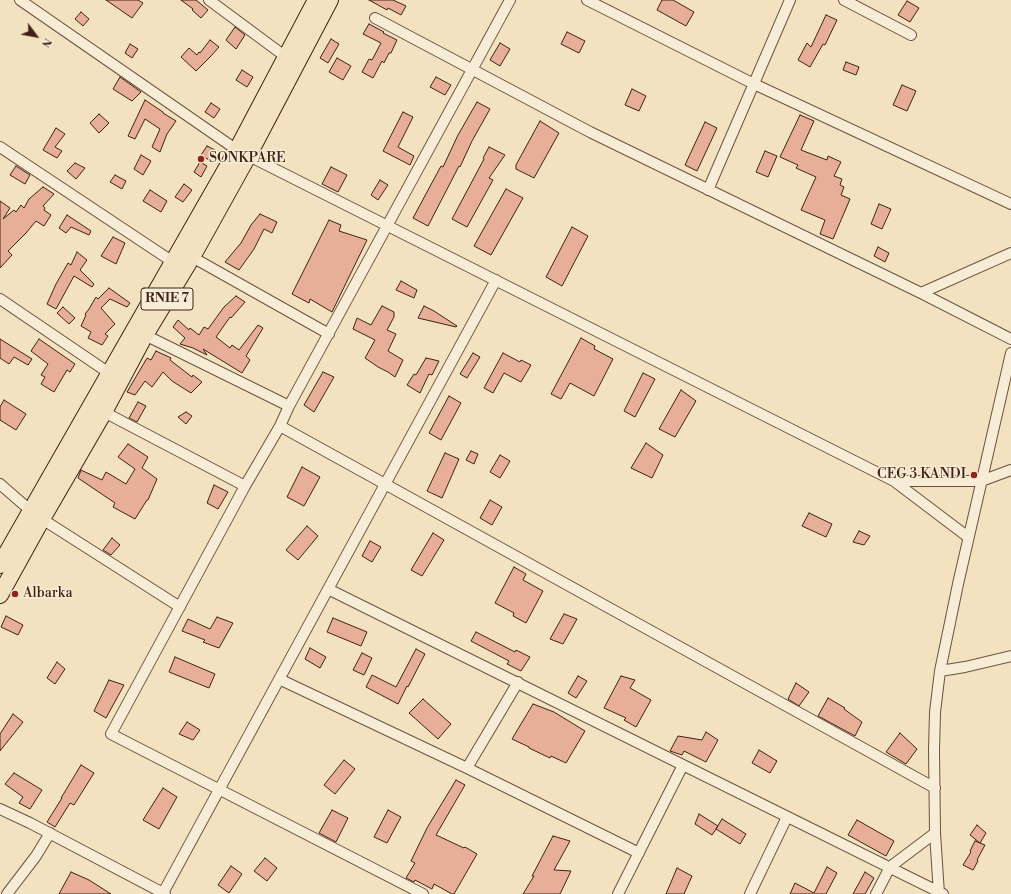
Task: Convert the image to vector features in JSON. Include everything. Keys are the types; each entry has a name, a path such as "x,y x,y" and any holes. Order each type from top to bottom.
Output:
{"main road":[{"name":"RNIE 7","path":"0,565 36,515 104,412 145,335 192,257 243,153 286,57 316,0"},
{"name":"RNIE 7","path":"0,595 36,515 109,373 173,262 243,153 330,0"}],"street":[{"path":"20,0 243,153 894,481 968,536"},
{"path":"209,0 286,57"},
{"path":"424,894 111,734 280,426 289,406 510,0"},
{"path":"587,0 754,84 1011,204"},
{"path":"708,190 790,0"},
{"path":"844,0 911,35"},
{"path":"374,18 590,132 921,293 1011,339"},
{"path":"0,147 173,262"},
{"path":"921,293 1011,253"},
{"path":"192,257 328,334"},
{"path":"0,809 50,833 164,893 496,280"},
{"path":"0,299 109,373"},
{"path":"145,335 289,406"},
{"path":"940,893 935,833 935,712 940,671 968,536 1011,353"},
{"path":"104,412 246,486"},
{"path":"280,426 935,788"},
{"path":"894,481 981,481 1011,470"},
{"path":"0,484 36,515 180,607"},
{"path":"328,589 518,682 940,893"},
{"path":"940,671 965,667 1011,656"},
{"path":"279,679 467,768 639,853"},
{"path":"467,768 518,682"},
{"path":"618,894 684,765"},
{"path":"750,894 787,816"},
{"path":"7,894 36,856 50,833"},
{"path":"876,894 890,867 935,833"}],"building":[{"path":"106,0 138,0 143,3 132,18"},
{"path":"181,0 196,0 208,10 201,18 192,10 193,9"},
{"path":"369,0 393,0 406,6 401,15 388,8 387,10"},
{"path":"662,0 673,0 694,12 686,26 657,10"},
{"path":"907,1 919,8 910,22 898,15"},
{"path":"81,12 89,19 83,26 75,19"},
{"path":"826,15 837,20 825,45 823,44 810,67 798,60 807,43 811,47"},
{"path":"369,24 397,40 391,53 389,53 384,63 382,61 373,78 362,72 369,59 372,60 381,43 363,34"},
{"path":"235,27 245,35 236,49 226,40"},
{"path":"567,32 585,41 579,53 561,44"},
{"path":"331,39 339,44 328,63 320,58"},
{"path":"210,40 219,47 196,71 181,57 189,48 197,55"},
{"path":"500,43 510,49 500,66 490,60"},
{"path":"130,44 138,49 132,58 125,53"},
{"path":"337,58 351,66 343,80 329,72"},
{"path":"846,62 859,67 856,75 843,70"},
{"path":"242,70 253,77 247,87 236,80"},
{"path":"120,77 141,92 132,101 113,89"},
{"path":"436,77 451,85 445,95 430,87"},
{"path":"902,85 916,91 907,111 893,105"},
{"path":"632,89 646,96 639,111 625,105"},
{"path":"145,100 176,121 167,134 160,152 152,147 160,129 145,119 135,139 128,136"},
{"path":"477,102 490,109 428,226 413,218 441,166 443,167 458,135"},
{"path":"211,103 220,109 214,118 205,112"},
{"path":"403,112 413,117 398,147 414,156 410,165 383,151"},
{"path":"99,114 109,123 99,133 90,123"},
{"path":"800,115 814,121 801,150 827,160 828,156 841,162 834,176 842,179 840,185 844,187 841,195 850,199 833,239 820,234 825,220 801,210 816,177 796,168 798,165 780,157"},
{"path":"540,121 559,133 534,178 516,169 516,165"},
{"path":"705,122 717,128 697,171 685,165"},
{"path":"56,128 65,134 55,147 62,151 57,158 43,150"},
{"path":"207,146 215,150 209,160 201,155"},
{"path":"489,147 505,155 489,178 493,180 467,227 452,219"},
{"path":"765,151 777,156 768,177 756,172"},
{"path":"141,155 151,161 143,175 134,169"},
{"path":"200,162 207,166 201,177 194,172"},
{"path":"75,163 85,168 76,179 67,171"},
{"path":"16,166 30,175 25,184 10,175"},
{"path":"331,167 347,175 338,192 322,184"},
{"path":"115,175 126,181 122,189 110,182"},
{"path":"380,180 388,185 378,200 371,195"},
{"path":"184,184 192,190 183,202 175,197"},
{"path":"43,187 54,194 43,206 45,208 44,210 51,215 44,226 36,221 8,251 12,255 0,268 0,201 10,208 3,219 14,210 16,212 21,205 24,208 29,199"},
{"path":"506,189 523,198 491,255 474,246"},
{"path":"150,190 167,201 161,212 143,201"},
{"path":"879,204 891,209 882,229 871,224"},
{"path":"260,214 277,222 272,233 264,229 254,249 239,270 225,262 241,243 251,225"},
{"path":"67,215 91,231 89,235 71,227 66,233 59,228"},
{"path":"329,220 341,225 339,231 367,240 332,312 310,299 309,303 292,294"},
{"path":"572,227 588,236 562,286 546,277"},
{"path":"113,237 125,243 116,264 101,256"},
{"path":"878,247 889,253 885,262 874,256"},
{"path":"77,252 87,260 80,270 94,284 92,287 74,276 56,309 47,304 68,263 71,265"},
{"path":"401,281 417,290 414,298 396,290"},
{"path":"109,288 130,303 127,307 110,299 101,308 115,324 105,334 108,336 102,345 88,338 91,332 81,326 86,315 85,314 96,297 98,299"},
{"path":"236,296 245,302 231,318 230,317 216,337 230,348 232,345 239,350 258,325 263,328 246,356 250,360 242,373 203,349 207,355 193,348 180,344 185,338 173,327 178,320 189,330 190,328 199,335 204,327 208,329 224,307"},
{"path":"382,306 394,312 394,317 387,330 396,334 388,351 403,360 395,377 365,358 375,340 353,329 357,318 371,325"},
{"path":"424,306 434,311 457,326 418,318"},
{"path":"63,307 75,318 69,324 57,313"},
{"path":"581,338 595,346 594,349 613,359 594,396 570,383 561,399 551,394"},
{"path":"0,339 32,359 28,365 14,357 9,364 0,358"},
{"path":"39,339 75,364 70,372 67,370 54,392 41,384 45,377 41,375 48,364 31,351"},
{"path":"156,351 171,358 170,360 192,377 193,375 202,382 191,393 172,381 163,372 152,387 145,381 135,395 127,392 147,358 151,360"},
{"path":"473,353 480,357 467,378 460,374"},
{"path":"503,353 520,362 521,360 531,365 521,382 504,373 493,393 484,388"},
{"path":"426,358 439,361 432,375 429,374 420,393 407,385 414,374 416,375"},
{"path":"323,372 334,377 314,412 304,405"},
{"path":"643,373 655,379 635,417 624,411"},
{"path":"681,390 696,401 675,437 659,429"},
{"path":"449,396 461,403 441,440 429,433"},
{"path":"4,400 26,414 16,430 0,420 0,407"},
{"path":"138,402 146,406 137,422 129,418"},
{"path":"186,412 192,416 186,424 178,417"},
{"path":"646,443 663,455 652,478 631,468"},
{"path":"128,444 148,457 142,468 157,479 148,500 135,519 113,507 115,503 78,478 81,470 102,480 106,472 126,484 135,469 118,457"},
{"path":"471,451 478,454 474,464 466,460"},
{"path":"445,453 459,459 442,498 427,491"},
{"path":"500,455 510,461 500,478 490,472"},
{"path":"302,467 320,477 304,506 287,497"},
{"path":"214,485 228,492 218,509 207,503"},
{"path":"490,500 502,507 492,525 480,518"},
{"path":"809,513 832,524 826,537 802,526"},
{"path":"307,526 318,536 298,560 286,550"},
{"path":"859,531 870,536 864,545 853,542"},
{"path":"433,533 444,540 422,576 411,570"},
{"path":"112,538 120,545 111,555 103,550"},
{"path":"370,541 381,547 372,562 362,556"},
{"path":"514,567 526,574 523,580 543,591 526,623 513,616 514,613 495,603"},
{"path":"564,614 577,619 563,644 550,639"},
{"path":"6,616 23,625 18,635 1,627"},
{"path":"217,617 233,623 219,648 203,642 205,640 182,631 188,619 210,629"},
{"path":"333,618 367,632 361,646 327,632"},
{"path":"476,632 515,652 516,650 530,657 521,671 507,664 509,661 471,641"},
{"path":"310,648 326,657 320,668 305,659"},
{"path":"416,649 425,654 398,704 366,687 372,675 396,687"},
{"path":"362,653 372,658 364,675 353,670"},
{"path":"175,657 215,674 209,688 169,672"},
{"path":"57,662 65,669 55,684 47,678"},
{"path":"578,676 587,681 576,698 568,693"},
{"path":"621,676 635,680 630,688 651,700 636,727 624,720 626,718 604,708"},
{"path":"109,680 124,685 106,718 94,711"},
{"path":"796,683 809,692 799,706 788,699"},
{"path":"828,698 845,708 844,709 862,722 855,736 818,716"},
{"path":"423,699 451,724 438,739 409,713"},
{"path":"533,704 554,712 585,731 566,763 551,756 550,758 512,739"},
{"path":"13,714 23,722 0,751 0,734"},
{"path":"187,722 200,730 193,740 179,734"},
{"path":"706,732 718,740 706,762 684,751 682,755 670,751 678,736 702,740"},
{"path":"900,733 917,749 906,764 886,752"},
{"path":"759,750 777,761 770,773 752,763"},
{"path":"344,760 355,769 335,794 324,785"},
{"path":"81,765 94,773 74,805 70,803 55,827 47,822"},
{"path":"14,773 42,790 30,809 19,803 23,797 5,784"},
{"path":"456,780 465,785 436,835 464,848 465,847 477,854 454,894 452,894 434,884 432,889 415,880 414,882 406,878 415,863 411,861 427,828"},
{"path":"163,788 177,797 159,829 143,820"},
{"path":"332,810 348,818 336,842 319,833"},
{"path":"388,810 401,817 387,843 374,837"},
{"path":"699,814 718,826 712,835 695,824"},
{"path":"722,819 746,834 740,844 716,829"},
{"path":"857,820 894,841 886,856 848,835"},
{"path":"977,825 986,833 980,843 970,835"},
{"path":"553,836 570,841 554,870 571,871 560,894 523,894 534,876 532,876"},
{"path":"975,841 985,845 973,870 963,865 971,852 970,851"},
{"path":"265,858 277,868 267,881 254,871"},
{"path":"231,866 242,874 229,893 218,885"},
{"path":"827,867 837,873 826,894 790,894 795,883 814,893"},
{"path":"677,868 692,876 684,894 666,894"},
{"path":"71,872 89,880 111,894 59,894"},
{"path":"865,872 874,878 865,894 853,894"}],"place":[{"name":"SONKPARE","path":"201,159"},
{"name":"CEG 3 KANDI","path":"974,475"},
{"name":"Albarka","path":"15,594"}]}
